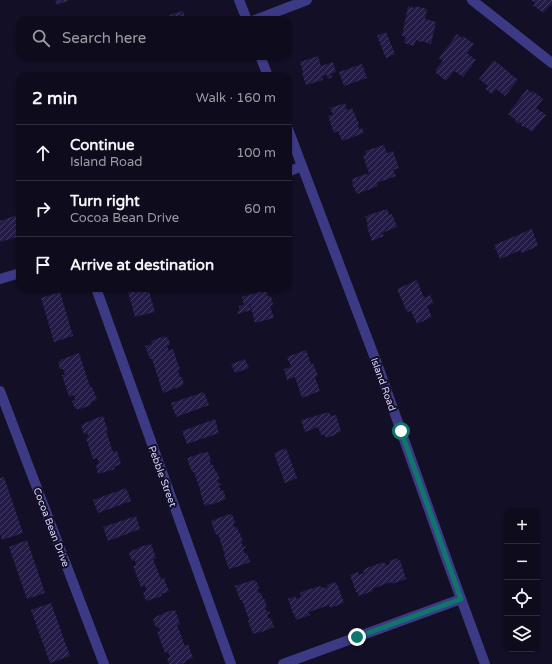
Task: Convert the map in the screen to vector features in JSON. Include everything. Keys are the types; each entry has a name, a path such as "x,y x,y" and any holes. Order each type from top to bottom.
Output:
{"street":[{"path":"239,0 245,16"},
{"path":"265,16 307,0"},
{"path":"472,0 552,63"},
{"path":"262,60 266,72"},
{"name":"Island Road","path":"292,140 379,369 485,664"},
{"path":"292,170 302,166"},
{"path":"0,279 16,274"},
{"name":"Pebble Street","path":"97,292 231,664"},
{"name":"Cocoa Bean Drive","path":"0,391 104,664"},
{"path":"283,664 461,599"}],"building":[{"path":"55,0 70,0 57,5"},
{"path":"531,0 552,0 552,6 550,5 543,13 533,5 535,3"},
{"path":"408,6 427,9 425,19 436,22 431,44 417,41 418,40 416,40 414,46 404,43 406,37 402,36"},
{"path":"183,11 185,16 169,16"},
{"path":"386,32 395,54 386,58 377,36"},
{"path":"457,34 462,38 463,36 474,44 467,53 476,60 463,77 454,71 446,81 436,73 436,69 443,61 439,58"},
{"path":"318,56 321,66 333,62 336,72 331,74 332,77 328,79 327,75 322,76 323,80 306,85 300,62"},
{"path":"494,60 518,80 505,96 496,89 492,94 485,89 488,86 479,79"},
{"path":"362,64 367,78 344,86 339,72"},
{"path":"527,89 532,93 533,91 543,99 536,108 546,115 532,132 524,126 523,127 519,122 518,124 515,121 516,120 508,114"},
{"path":"345,103 347,110 352,108 359,124 359,129 362,128 364,133 342,141 338,131 334,133 328,116 333,115 330,108"},
{"path":"384,145 387,153 393,151 399,168 393,170 396,176 377,183 378,186 357,194 352,184 352,179 369,173 363,156 366,155 365,151"},
{"path":"387,209 389,215 392,214 397,227 382,233 384,236 372,241 365,217"},
{"path":"16,215 16,237 0,242 0,221"},
{"path":"532,229 538,246 522,253 521,250 500,259 494,245"},
{"path":"417,280 424,298 430,295 434,303 427,306 432,317 417,324 411,311 407,312 397,289"},
{"path":"60,292 73,336 54,342 41,298"},
{"path":"128,292 149,292 155,312 135,317"},
{"path":"259,292 267,292 268,297 271,296 273,305 270,306 274,318 255,323 250,304 251,310 238,314 237,312 239,310 239,306 244,305 242,297"},
{"path":"165,336 165,338 168,337 170,345 167,346 169,351 173,349 180,370 178,371 184,384 163,393 152,359 150,359 145,346 152,344 151,341"},
{"path":"306,350 311,364 313,363 318,376 315,377 320,391 302,398 295,377 287,380 284,369 291,367 287,357"},
{"path":"79,353 90,387 92,387 97,400 91,402 91,405 77,410 77,408 75,409 72,401 75,400 74,395 69,397 62,375 65,375 63,369 60,369 58,362"},
{"path":"245,359 249,368 235,373 231,364"},
{"path":"204,392 209,405 176,417 171,403"},
{"path":"329,412 331,416 336,415 341,431 326,438 324,434 321,435 318,427 305,432 301,420"},
{"path":"103,416 113,452 117,451 121,464 114,467 115,469 98,474 96,465 99,463 97,458 93,459 86,438 89,437 87,433 84,434 81,425"},
{"path":"215,419 219,433 187,444 182,431"},
{"path":"286,448 297,478 285,483 274,453"},
{"path":"208,452 211,465 213,465 220,479 217,480 219,484 221,483 222,485 219,486 221,491 223,490 226,499 205,506 194,472 192,472 187,458"},
{"path":"4,477 23,533 2,540 0,533 0,478"},
{"path":"126,488 131,501 98,513 93,500"},
{"path":"232,514 235,523 233,523 235,528 237,527 240,533 243,547 245,546 246,548 243,549 245,554 247,553 250,562 229,569 218,534 216,535 211,521"},
{"path":"136,516 140,529 108,541 103,527"},
{"path":"27,540 45,593 27,599 9,547"},
{"path":"151,544 156,558 153,559 161,579 164,578 169,592 146,601 143,592 146,591 145,585 141,587 133,566 136,565 135,560 132,561 129,553 139,547"},
{"path":"398,558 406,579 392,584 391,582 372,589 373,591 359,596 350,575 358,572 359,575 364,573 363,570 369,567 384,562 387,565 390,564 389,561"},
{"path":"256,580 259,588 257,589 259,593 261,593 263,599 264,598 267,607 265,608 267,612 269,611 270,613 267,615 269,619 271,618 274,627 253,634 242,600 240,600 235,586"},
{"path":"335,582 344,603 330,608 329,605 309,612 310,615 296,620 288,599 296,596 296,599 301,597 300,593 306,590 321,586 322,588 328,587 327,585"},
{"path":"51,603 70,656 50,663 31,610"},
{"path":"175,610 180,624 177,625 185,646 188,644 193,658 186,660 186,662 181,664 169,664 167,658 170,657 168,652 165,653 157,632 160,631 159,627 156,628 153,619 163,614 162,613"}],"route":[{"path":"357,637 461,599 401,431"}]}
